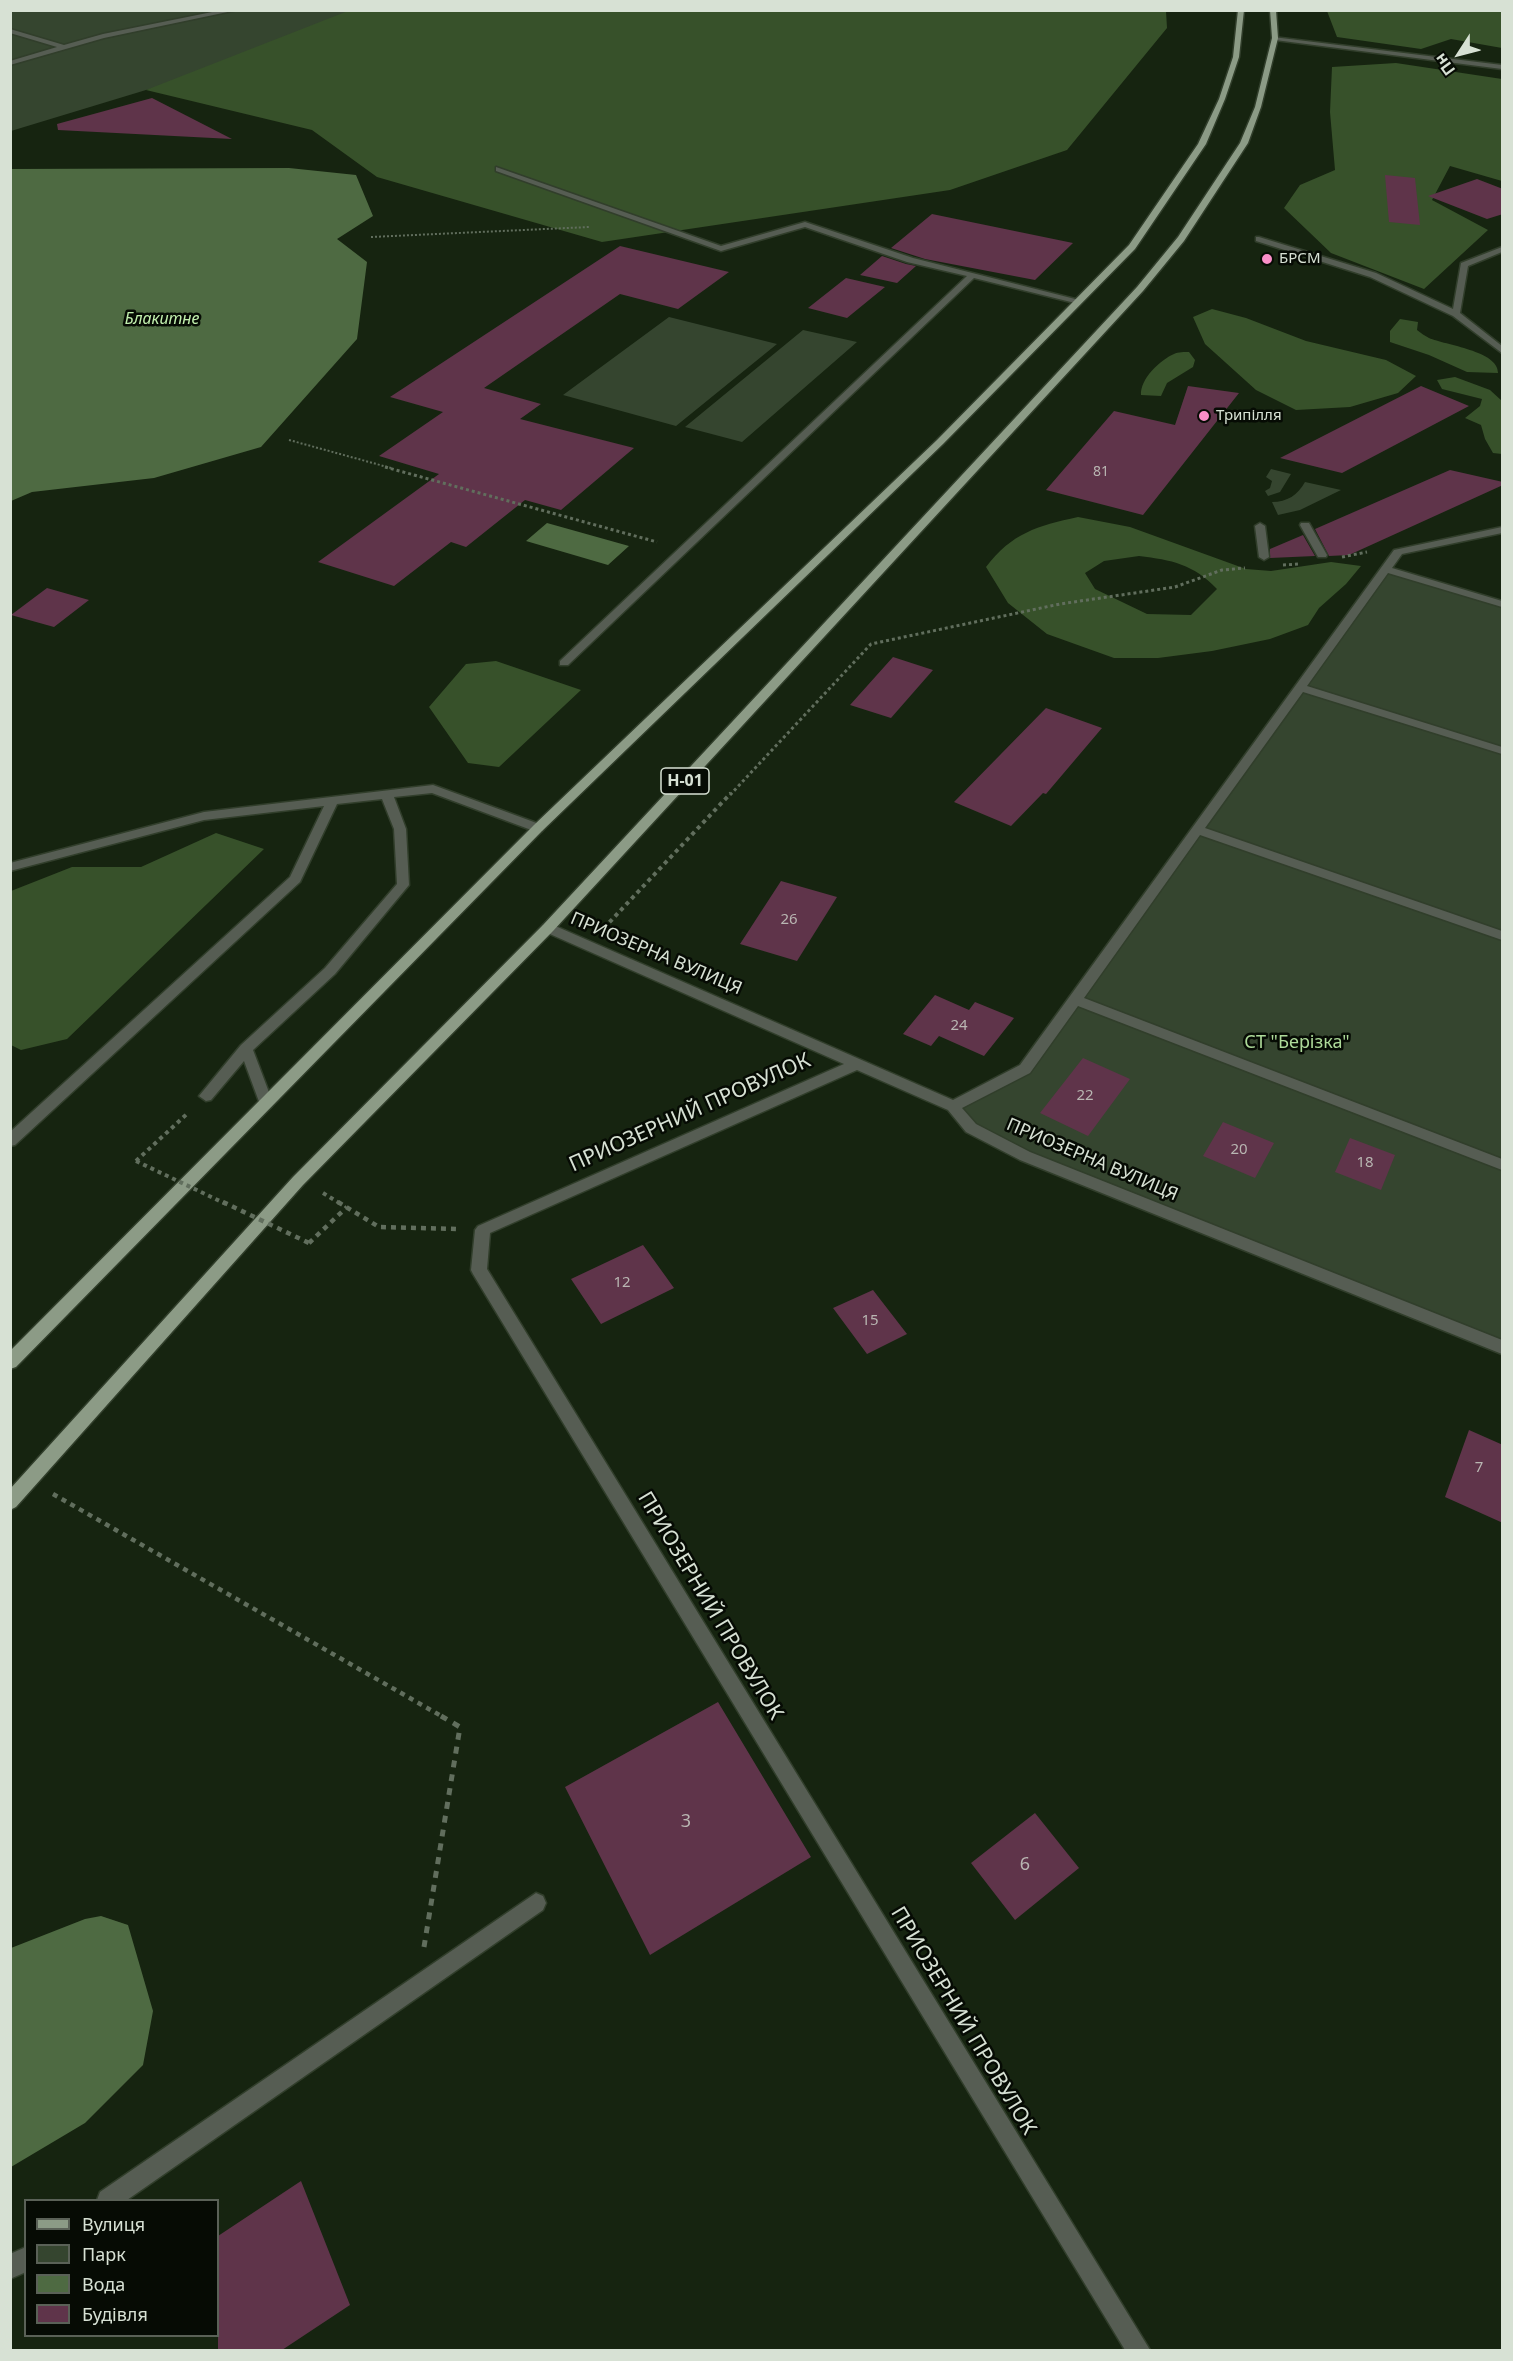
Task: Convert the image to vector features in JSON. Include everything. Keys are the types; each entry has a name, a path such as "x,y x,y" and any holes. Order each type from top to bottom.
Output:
{"main road":[{"path":"10,1362 538,828 940,442 1132,247 1202,144 1222,99 1236,57 1241,10"},
{"name":"Н-01","path":"10,1502 298,1181 548,928 1004,439 1140,289 1174,248 1221,181 1244,143 1258,107 1275,38 1273,10"}],"street":[{"path":"199,10 213,15"},
{"path":"10,63 103,36 234,10"},
{"path":"10,31 63,47"},
{"path":"1275,38 1503,67"},
{"path":"499,169 721,249 805,224 910,260 1079,301"},
{"path":"1259,238 1373,275 1456,314 1503,350"},
{"path":"1456,314 1464,265 1503,249"},
{"path":"564,663 973,275"},
{"path":"1305,525 1322,555"},
{"path":"1260,526 1264,556"},
{"path":"953,1106 1025,1069 1398,552 1503,530"},
{"path":"1386,569 1503,604"},
{"path":"1300,688 1503,751"},
{"path":"10,867 204,816 433,789 538,828"},
{"path":"206,1096 246,1049 330,971 403,885 400,829 387,795"},
{"path":"10,1141 295,879 332,801"},
{"path":"1198,830 1503,936"},
{"name":"ПРИОЗЕРНА ВУЛИЦЯ","path":"548,928 953,1106 971,1128 1025,1156 1503,1347"},
{"path":"1076,1000 1503,1165"},
{"path":"246,1049 267,1103"},
{"name":"ПРИОЗЕРНИЙ ПРОВУЛОК","path":"859,1063 483,1230 479,1270 1138,2350"},
{"path":"109,2199 536,1903"},
{"path":"10,2268 24,2259"}],"path":[{"path":"371,237 594,226"},
{"path":"290,440 684,549"},
{"path":"1333,558 1387,548 1411,549"},
{"path":"1280,565 1299,564"},
{"path":"587,946 871,644 1060,604 1175,587 1222,570 1252,567"},
{"path":"206,1096 136,1161 309,1244 347,1207"},
{"path":"298,1181 379,1227 483,1230"},
{"path":"29,1481 460,1727 417,1986"}],"green space":[{"path":"11,11 477,11 146,90 11,131"},
{"path":"669,317 777,344 676,426 563,395"},
{"path":"803,330 857,342 742,442 685,427"},
{"path":"1271,469 1291,474 1280,492 1268,496 1265,491 1270,488 1272,481 1266,477"},
{"path":"1305,482 1341,490 1300,510 1278,515 1272,502 1292,497"},
{"name":"СТ \"Берізка\"","path":"1386,569 1502,603 1502,1348 1025,1156 971,1128 953,1106 1025,1069"}],"shaded area":[{"path":"348,11 1166,11 1167,28 1067,150 950,190 602,242 377,177 312,130 146,90"},
{"path":"1327,11 1502,11 1502,48 1451,39 1421,49 1337,37"},
{"path":"1396,63 1502,79 1502,181 1450,166 1432,200 1488,230 1424,289 1331,253 1284,208 1300,185 1335,170 1330,112 1332,67"},
{"path":"1212,309 1246,318 1306,341 1386,360 1416,376 1398,393 1350,407 1296,410 1256,390 1205,344 1193,317"},
{"path":"1400,319 1418,322 1417,330 1429,338 1481,354 1496,365 1498,373 1467,372 1429,355 1390,342 1390,331"},
{"path":"1189,352 1195,360 1193,367 1167,383 1161,396 1141,395 1147,377 1157,365 1174,354"},
{"path":"1455,377 1490,390 1502,401 1502,454 1493,453 1485,439 1481,425 1465,418 1480,406 1482,399 1442,389 1437,380"},
{"path":"1078,517 1130,527 1246,569 1271,571 1331,562 1361,566 1346,584 1319,608 1308,625 1270,639 1212,651 1158,658 1114,658 1047,634 1008,603 986,567 996,555 1016,539 1038,528","holes":["1139,556 1172,562 1190,569 1217,589 1191,615 1147,614 1095,589 1085,573 1104,561"]},
{"path":"496,661 581,690 499,767 468,763 429,707 466,664"},
{"path":"216,833 264,849 67,1039 21,1050 11,1045 11,891 72,867 141,867"}],"water":[{"name":"Блакитне","path":"289,168 356,175 373,216 337,239 367,262 357,339 261,447 154,478 32,492 11,501 11,169"},
{"path":"547,523 629,546 608,565 526,541"},
{"path":"101,1916 128,1925 153,2011 143,2065 85,2123 11,2167 11,1948 85,1919"}],"building":[{"path":"152,98 232,139 58,130 57,124"},
{"path":"1385,175 1415,178 1420,225 1389,222"},
{"path":"1477,179 1503,189 1503,214 1487,219 1428,196"},
{"path":"932,214 1073,243 1035,280 925,259 891,248"},
{"path":"620,246 729,272 678,309 620,294 484,388 541,404 520,419 634,448 561,510 525,500 466,547 451,542 394,586 318,562 439,474 379,456 443,412 390,397"},
{"path":"882,256 916,266 897,283 860,275"},
{"path":"846,278 885,287 847,318 808,308"},
{"path":"1188,386 1239,393 1143,515 1046,490 1114,411 1175,425"},
{"path":"1421,386 1469,406 1342,473 1280,458"},
{"path":"1450,470 1503,482 1503,485 1349,555 1329,556 1315,529"},
{"path":"1303,535 1315,556 1270,558 1270,549"},
{"path":"47,588 89,600 54,627 11,615"},
{"path":"893,657 933,670 891,718 850,705"},
{"path":"1046,708 1102,728 1046,794 1043,793 1011,826 954,802"},
{"path":"781,881 837,897 797,961 740,944"},
{"path":"935,995 969,1010 975,1002 1014,1018 984,1056 939,1036 931,1046 903,1034"},
{"path":"1083,1058 1130,1079 1088,1136 1040,1113"},
{"path":"1223,1122 1274,1143 1255,1178 1203,1156"},
{"path":"1350,1138 1395,1155 1381,1190 1335,1172"},
{"path":"643,1245 674,1288 601,1324 571,1279"},
{"path":"873,1290 907,1334 867,1354 833,1308"},
{"path":"1469,1430 1503,1445 1503,1523 1445,1497"},
{"path":"718,1702 811,1857 650,1955 565,1787"},
{"path":"1035,1813 1079,1868 1015,1920 971,1863"},
{"path":"301,2181 350,2305 282,2350 218,2350 219,2235"}],"place":[{"name":"БРСМ","path":"1267,259"},
{"name":"Трипілля","path":"1204,416"}]}
